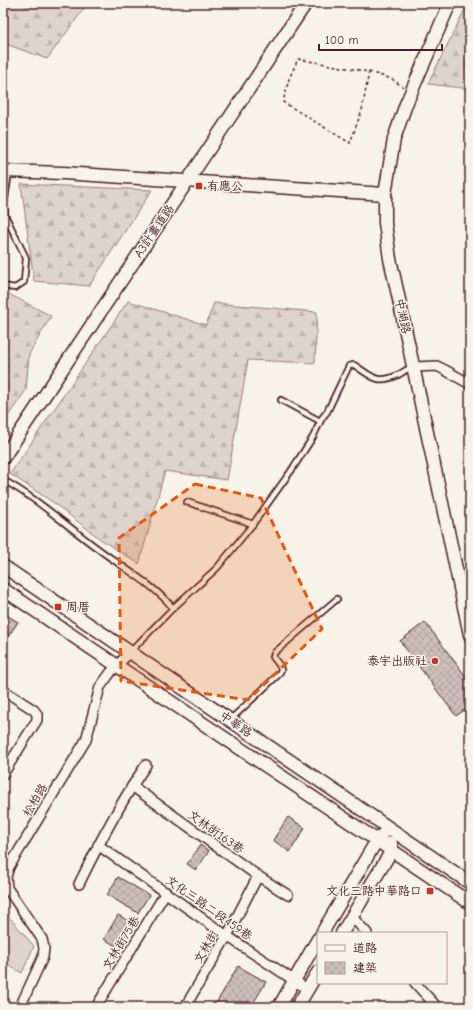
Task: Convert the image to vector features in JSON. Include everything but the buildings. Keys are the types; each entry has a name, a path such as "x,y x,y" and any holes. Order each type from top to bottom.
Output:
{"street":[{"name":"A3計畫道路","path":"3,458 306,3"},
{"name":"中湖路","path":"450,3 411,93 394,139 385,194 385,223 390,259 470,635"},
{"path":"6,171 385,194"},
{"path":"414,367 437,366 470,384"},
{"name":"中華路","path":"3,566 470,883"},
{"name":"中華路","path":"3,589 470,903"},
{"name":"松柏路","path":"20,1007 43,957 44,948 42,939 7,888 6,877 9,866 86,740 100,687 111,672 130,652"},
{"path":"3,690 34,710 37,714 37,720 3,774"},
{"path":"79,884 98,845 132,786 146,765"},
{"name":"文林街163巷","path":"132,786 258,876 288,894"},
{"path":"323,932 377,840 389,828"},
{"path":"343,932 392,850 389,828"},
{"name":"文化三路二段459巷","path":"98,845 226,936 307,990"},
{"name":"文林街","path":"185,1007 226,936 258,876"},
{"name":"文林街75巷","path":"96,1007 166,892"},
{"path":"352,917 366,932"},
{"path":"279,1007 317,941"},
{"path":"297,1007 317,974"},
{"path":"416,984 437,1007"}],"lane":[{"path":"3,286 15,288 24,282 26,258 5,215 4,205 6,171"},
{"path":"130,652 173,608 217,568 253,524 313,437 320,421 327,412 348,366 354,365 374,379 380,379 398,374 414,367"},
{"path":"281,400 320,421"},
{"path":"3,480 148,584 163,596 173,608"},
{"path":"188,502 253,524"},
{"path":"230,720 279,674 281,670 280,666 273,657 274,653 337,599"}],"path":[{"path":"369,72 362,110 350,143 283,102 289,79 298,59 369,72 392,79 411,93"}],"highlighted area":[{"path":"195,484 261,498 322,629 248,700 121,681 119,538"}],"green space":[{"path":"3,3 88,3 47,59 3,43"},
{"path":"468,3 470,3 470,89 428,84"},
{"path":"21,184 152,190 89,286 34,281"},
{"path":"7,293 51,316 29,354 26,390 3,423 3,303"},
{"path":"128,301 206,325 214,303 317,312 315,363 248,360 227,480 165,471 139,564 103,541 51,501 10,474"},
{"path":"3,910 34,946 22,973 3,962"}],"place":[{"name":"有應公","path":"199,186"},
{"name":"周厝","path":"58,607"},
{"name":"泰宇出版社","path":"435,661"},
{"name":"文化三路中華路口","path":"430,891"}]}
